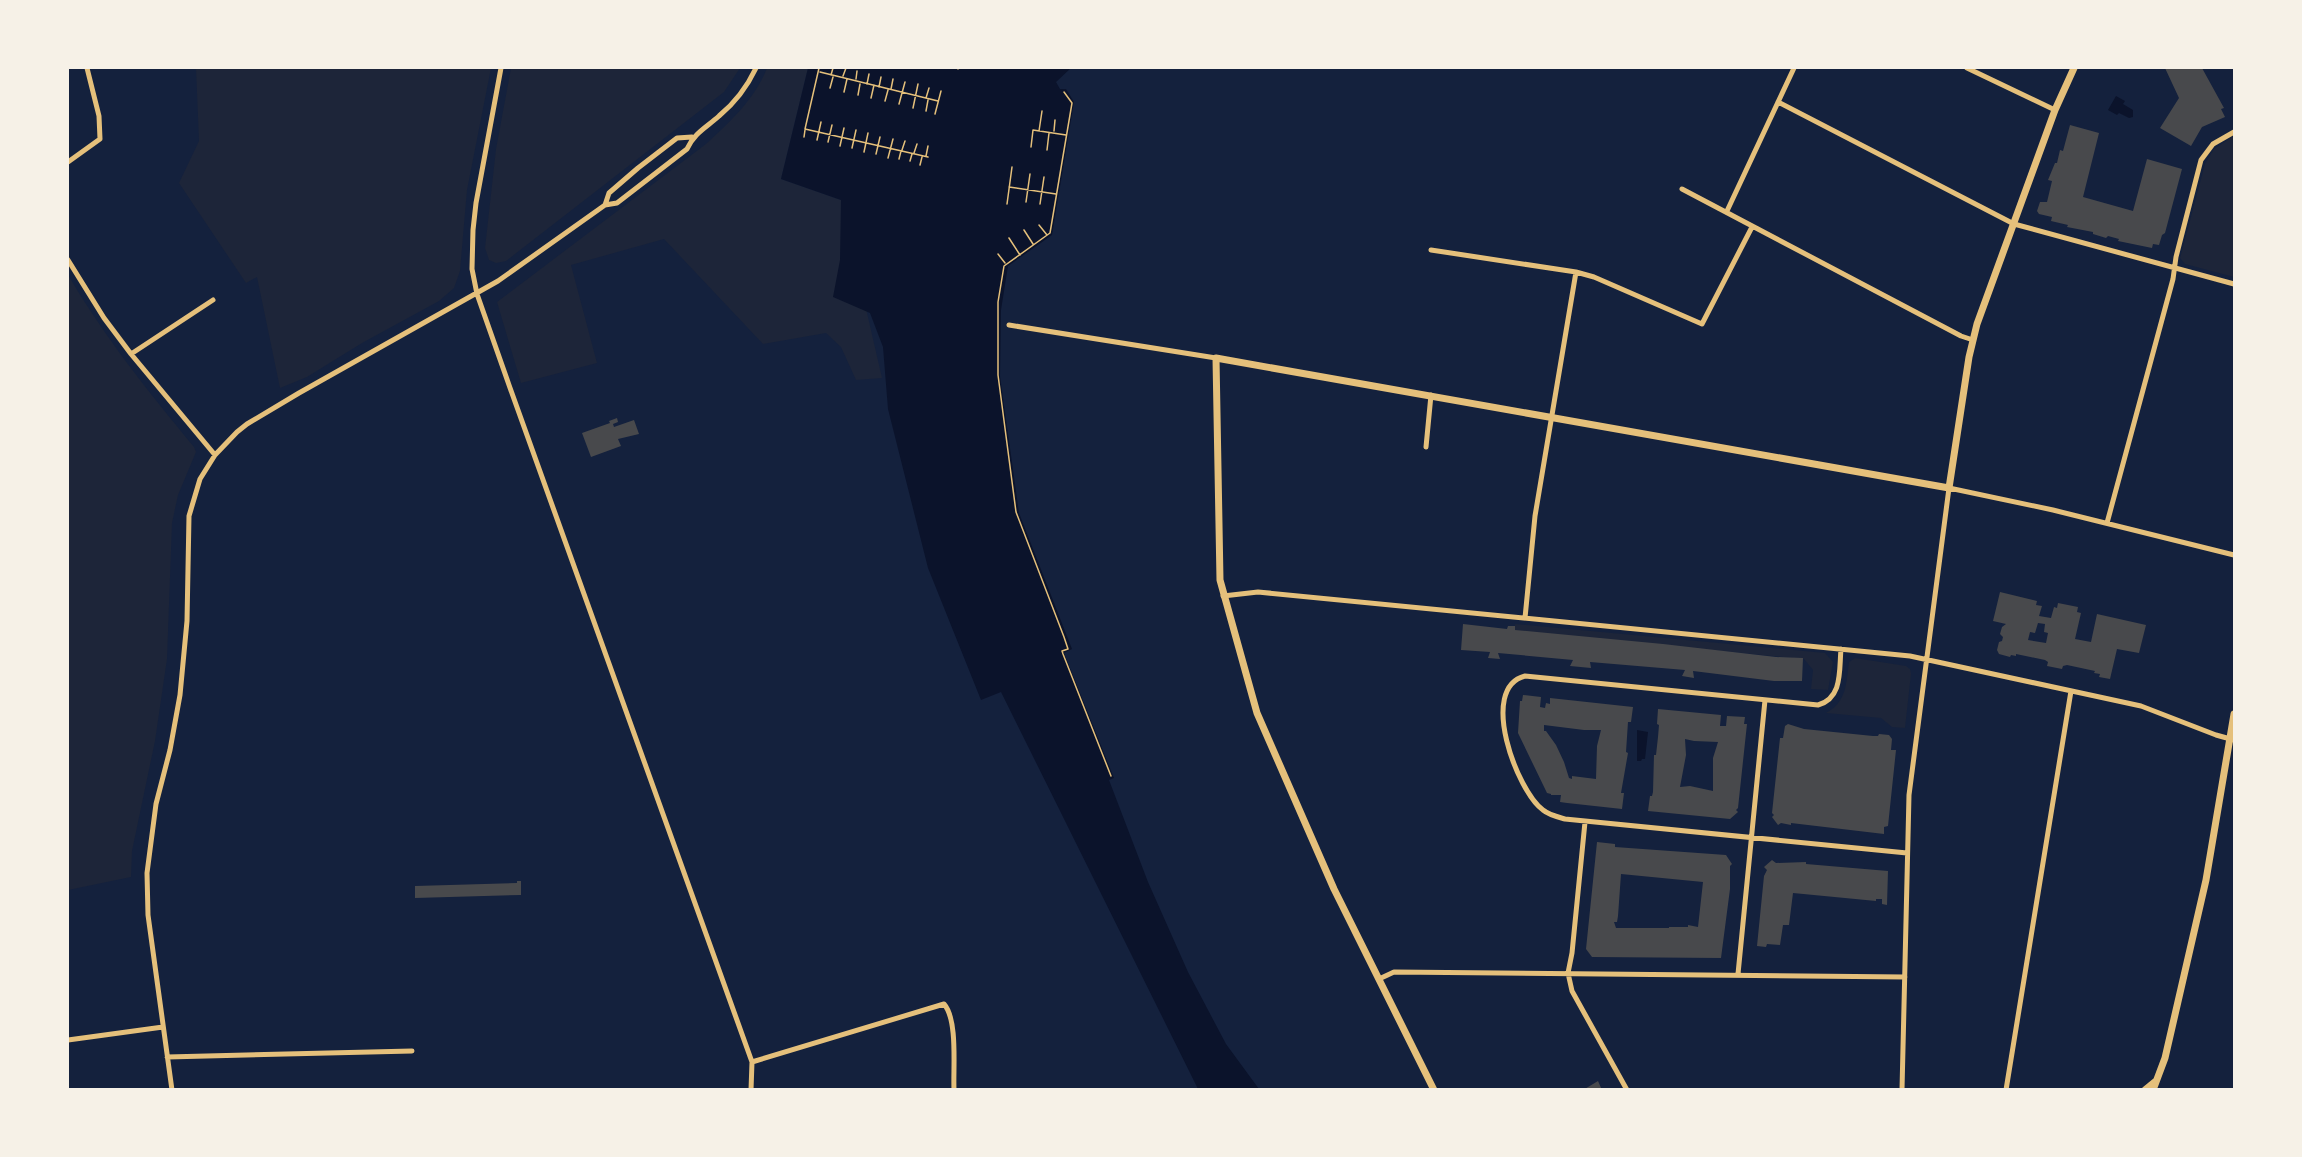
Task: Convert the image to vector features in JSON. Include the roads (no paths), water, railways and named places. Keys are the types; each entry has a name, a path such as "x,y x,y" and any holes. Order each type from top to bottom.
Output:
{"street":[{"path":"68,162 100,139 99,116 87,68"},
{"path":"501,68 473,230 472,269 477,294 752,1062 751,1089"},
{"path":"172,1089 148,915 147,873 156,804 170,750 180,695 187,621 189,516 196,490 214,454 237,432 273,407 477,294 605,205 616,203 687,149 692,137 739,97 756,68"},
{"path":"1727,211 1794,68"},
{"path":"1967,68 2055,110"},
{"path":"1902,1089 1910,785 1948,488 1973,340 2055,110 2074,68"},
{"path":"1778,102 2014,224 2235,284"},
{"path":"2108,523 2201,160 2213,144 2235,132"},
{"path":"605,205 609,193 638,168 677,138 692,137"},
{"path":"1682,189 1961,336 1973,340"},
{"path":"1431,250 1576,272 1594,277 1702,324 1752,226"},
{"path":"68,260 104,318 131,354 214,454"},
{"path":"1525,618 1535,516 1576,272"},
{"path":"131,354 213,300"},
{"path":"1010,324 1431,395 1965,490 2235,555"},
{"path":"1216,358 1219,574 1223,596 1265,735 1334,889 1434,1089"},
{"path":"1426,447 1431,395"},
{"path":"1223,596 1258,592 1925,658 2141,706 2232,740"},
{"path":"1841,649 1836,692 1825,703 1810,705 1525,676 1516,678 1509,685 1506,694 1503,726 1507,747 1529,793 1544,811 1565,819 1907,853"},
{"path":"2006,1089 2071,691"},
{"path":"1738,974 1765,700"},
{"path":"2153,1089 2167,1049 2206,880 2235,714"},
{"path":"1585,822 1568,973 1574,996 1627,1089"},
{"path":"1379,979 1394,972 1905,977"},
{"path":"752,1062 944,1004 948,1008 953,1032 954,1089"},
{"path":"68,1040 163,1027"},
{"path":"167,1057 412,1051"},
{"path":"2145,1089 2158,1079"}]}
